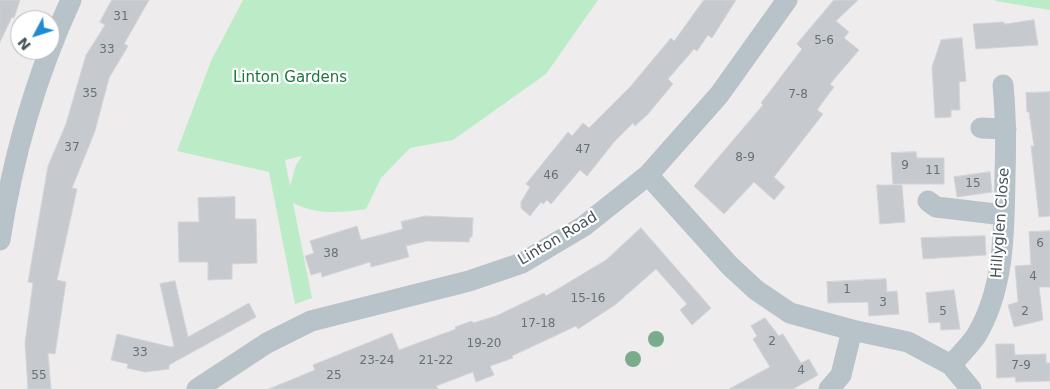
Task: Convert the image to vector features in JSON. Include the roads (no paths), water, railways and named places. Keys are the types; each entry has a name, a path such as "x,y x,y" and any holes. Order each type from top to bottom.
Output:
{"street":[{"path":"0,240 8,184 24,120 71,0"},
{"name":"Linton Road","path":"197,389 267,343 311,321 469,281 522,263 584,226 648,175 719,96 787,0"},
{"name":"Hillyglen Close","path":"951,365 975,336 994,294 999,272 1004,215 1006,129 1003,85"},
{"path":"981,128 1006,129"},
{"path":"648,175 730,266 756,290 790,313 852,330 908,342 951,365 971,389"},
{"path":"928,201 936,207 1004,215"},
{"path":"829,389 841,376 852,330"}],"park label":[{"name":"Linton Gardens","path":"290,78"}]}
